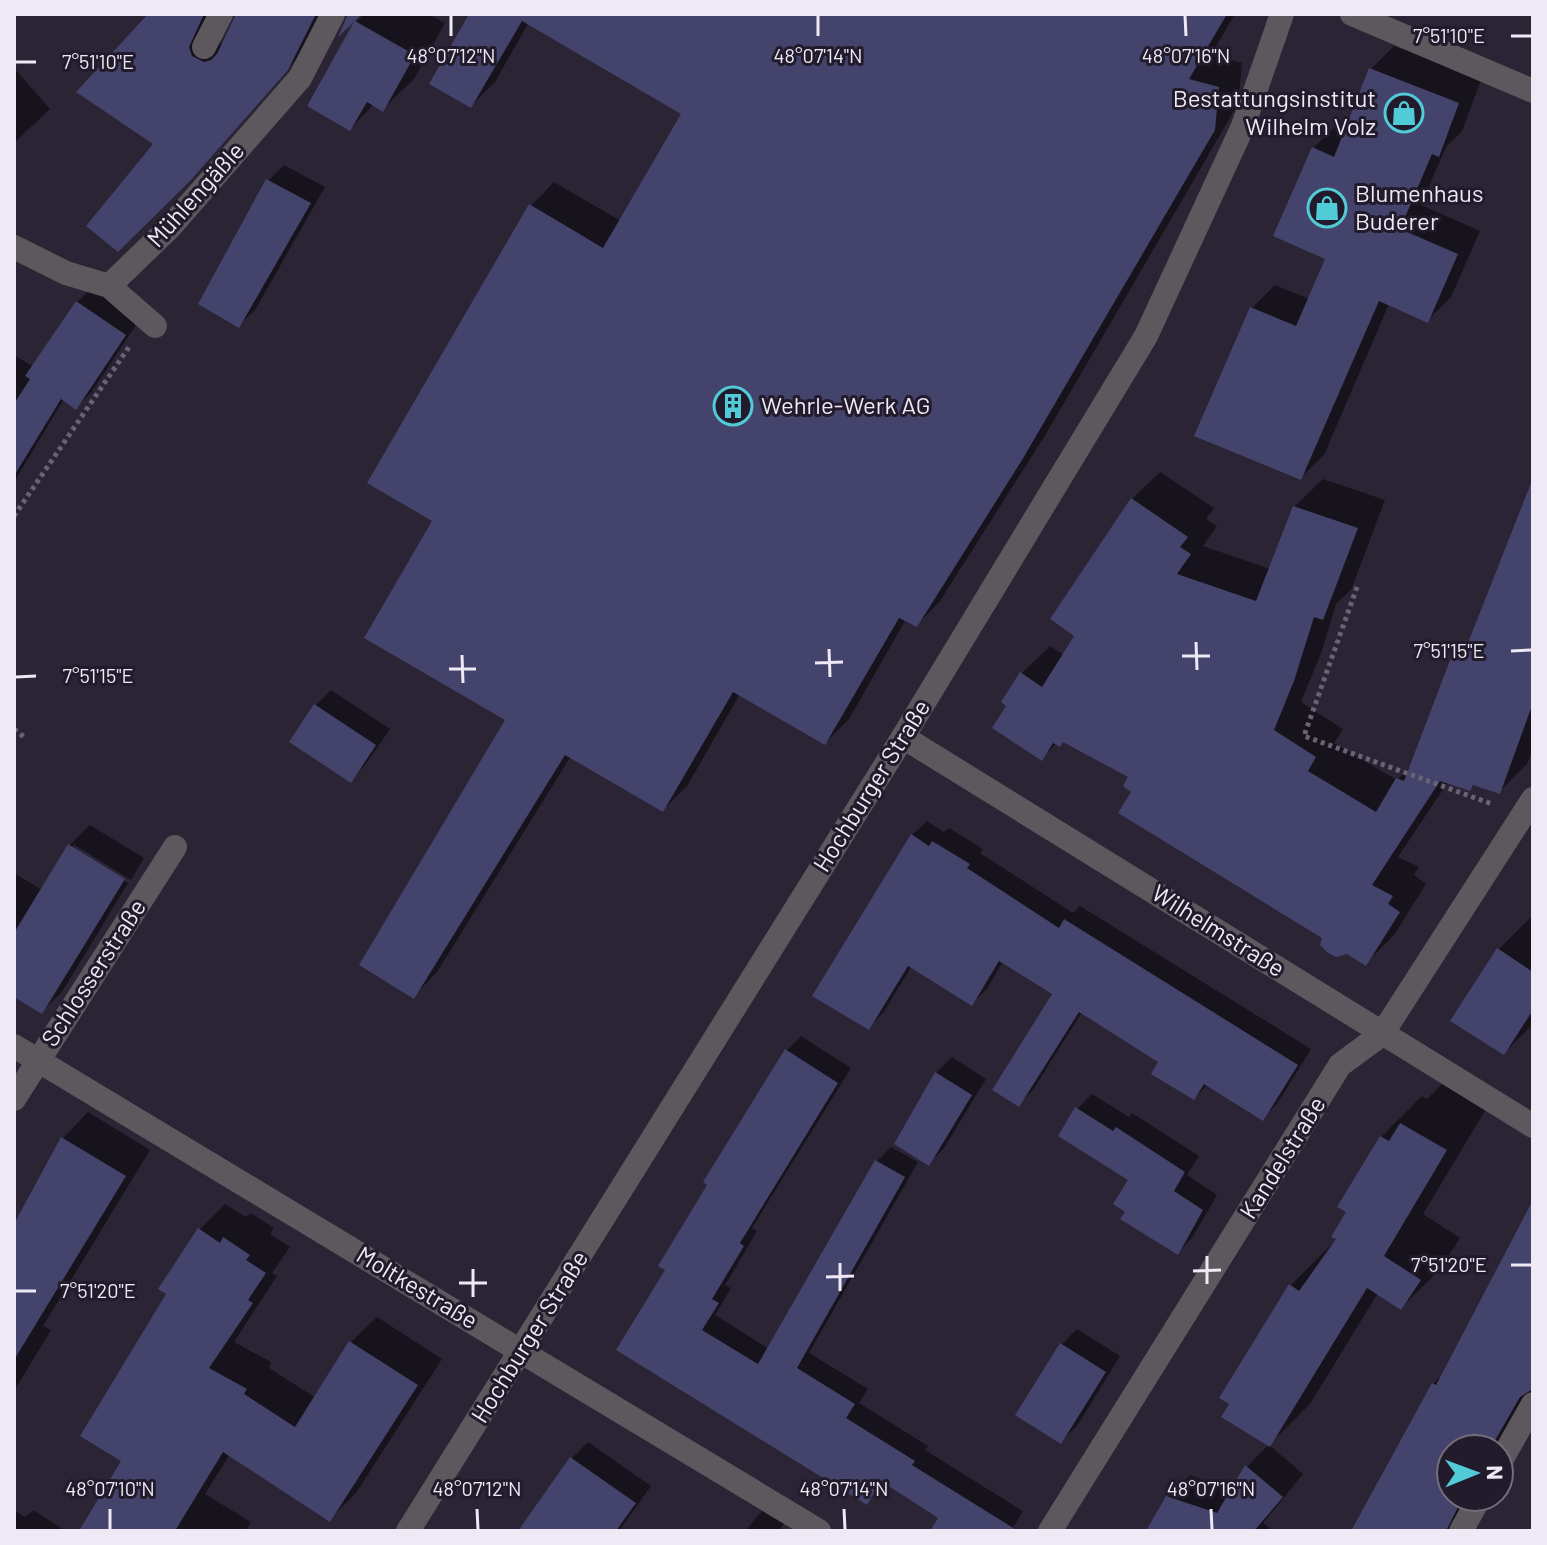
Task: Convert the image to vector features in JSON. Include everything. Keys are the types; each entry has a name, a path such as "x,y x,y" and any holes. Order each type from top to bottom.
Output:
{"street":[{"path":"204,47 221,14"},
{"name":"Mühlengäßle","path":"109,286 170,227 300,78 333,14"},
{"name":"Hochburger Straße","path":"408,1531 903,737 1146,336 1243,126 1282,14"},
{"path":"1352,14 1533,91"},
{"path":"14,247 66,273 109,286 151,323"},
{"name":"Wilhelmstraße","path":"903,737 1533,1126"},
{"name":"Kandelstraße","path":"1050,1531 1340,1065 1382,1034 1528,807"},
{"name":"Schlosserstraße","path":"14,1099 175,847"},
{"name":"Moltkestraße","path":"14,1046 819,1531"},
{"path":"1515,1436 1533,1404"},
{"path":"1461,1531 1471,1513"}],"path":[{"path":"14,516 151,323"},
{"path":"1357,587 1304,736 1528,807"},
{"path":"14,729 24,737"}],"building":[{"path":"148,14 204,14 189,47 192,56 204,62 217,54 236,14 316,14 288,70 190,181 118,252 86,226 153,144 76,92"},
{"path":"348,14 362,14 355,21 415,55 383,112 367,102 350,131 307,106 354,22 338,37"},
{"name":"Wehrle-Werk AG","path":"469,14 1227,14 1189,79 1219,87 1215,130 1022,460 917,627 899,618 825,745 733,692 663,812 565,755 414,999 359,965 505,720 364,638 432,521 367,483 529,204 603,248 681,114 522,21 471,108 429,84"},
{"path":"1369,68 1459,103 1439,157 1432,154 1400,229 1458,254 1428,323 1379,301 1301,480 1194,436 1250,307 1296,326 1325,259 1273,236 1312,147 1334,157"},
{"path":"266,179 311,203 239,328 198,304"},
{"path":"76,301 126,335 76,410 61,399 14,476 14,404 30,379 25,376"},
{"path":"1531,483 1533,703 1500,794 1473,785 1470,791 1440,781 1372,885 1393,896 1388,904 1400,912 1366,966 1347,954 1336,957 1328,953 1320,945 1322,938 1118,813 1131,792 1123,786 1128,777 1063,742 1060,747 1053,743 1042,761 992,728 1006,706 1001,702 1020,672 1042,687 1074,636 1050,619 1131,498 1188,537 1180,547 1191,554 1177,574 1256,601 1293,506 1358,528 1323,620 1314,617 1294,681 1274,730 1316,757 1308,771 1376,812 1396,778 1404,781 1452,655 1462,658"},
{"path":"314,704 376,745 351,783 289,742"},
{"path":"911,834 929,846 932,841 970,864 967,868 1059,928 1064,919 1298,1065 1263,1121 1204,1084 1194,1100 1151,1074 1158,1062 1079,1012 1019,1107 992,1090 1052,994 999,961 972,1006 908,966 869,1030 812,996"},
{"path":"68,844 125,879 42,1014 14,997 14,933"},
{"path":"1497,948 1533,972 1533,1010 1504,1055 1450,1021"},
{"path":"785,1049 838,1083 740,1243 744,1246 712,1299 719,1303 702,1330 758,1364 875,1160 905,1177 797,1368 855,1404 846,1418 915,1461 912,1465 1018,1531 930,1531 938,1518 881,1481 867,1505 616,1350 665,1270 658,1266 707,1185 703,1182"},
{"path":"935,1072 972,1095 929,1166 894,1144"},
{"path":"1075,1107 1113,1131 1116,1127 1185,1172 1174,1191 1203,1210 1178,1255 1120,1219 1125,1212 1113,1204 1128,1180 1058,1136"},
{"path":"1400,1123 1447,1150 1384,1256 1421,1280 1401,1310 1367,1288 1270,1447 1221,1417 1229,1404 1219,1398 1289,1284 1299,1291 1336,1239 1331,1237 1346,1212 1337,1207 1380,1136 1389,1141"},
{"path":"61,1137 126,1176 14,1360 14,1224"},
{"path":"1533,1200 1533,1389 1520,1397 1499,1433 1435,1433 1435,1513 1455,1513 1446,1531 1351,1531 1432,1383 1436,1385"},
{"path":"198,1228 220,1243 223,1237 250,1255 246,1260 266,1273 248,1300 253,1303 209,1368 247,1389 244,1394 295,1427 349,1341 418,1385 330,1522 223,1452 175,1531 79,1531 121,1461 80,1436 166,1294 158,1289"},
{"path":"1060,1343 1106,1372 1061,1444 1015,1415"},
{"path":"570,1457 636,1503 616,1531 518,1531"},
{"path":"1245,1465 1283,1497 1254,1531 1146,1531 1166,1496 1217,1513"}],"place":[{"name":"Bestattungsinstitut Wilhelm Volz","path":"1404,113"},
{"name":"Blumenhaus Buderer","path":"1327,208"},
{"name":"Wehrle-Werk AG","path":"733,406"}]}
